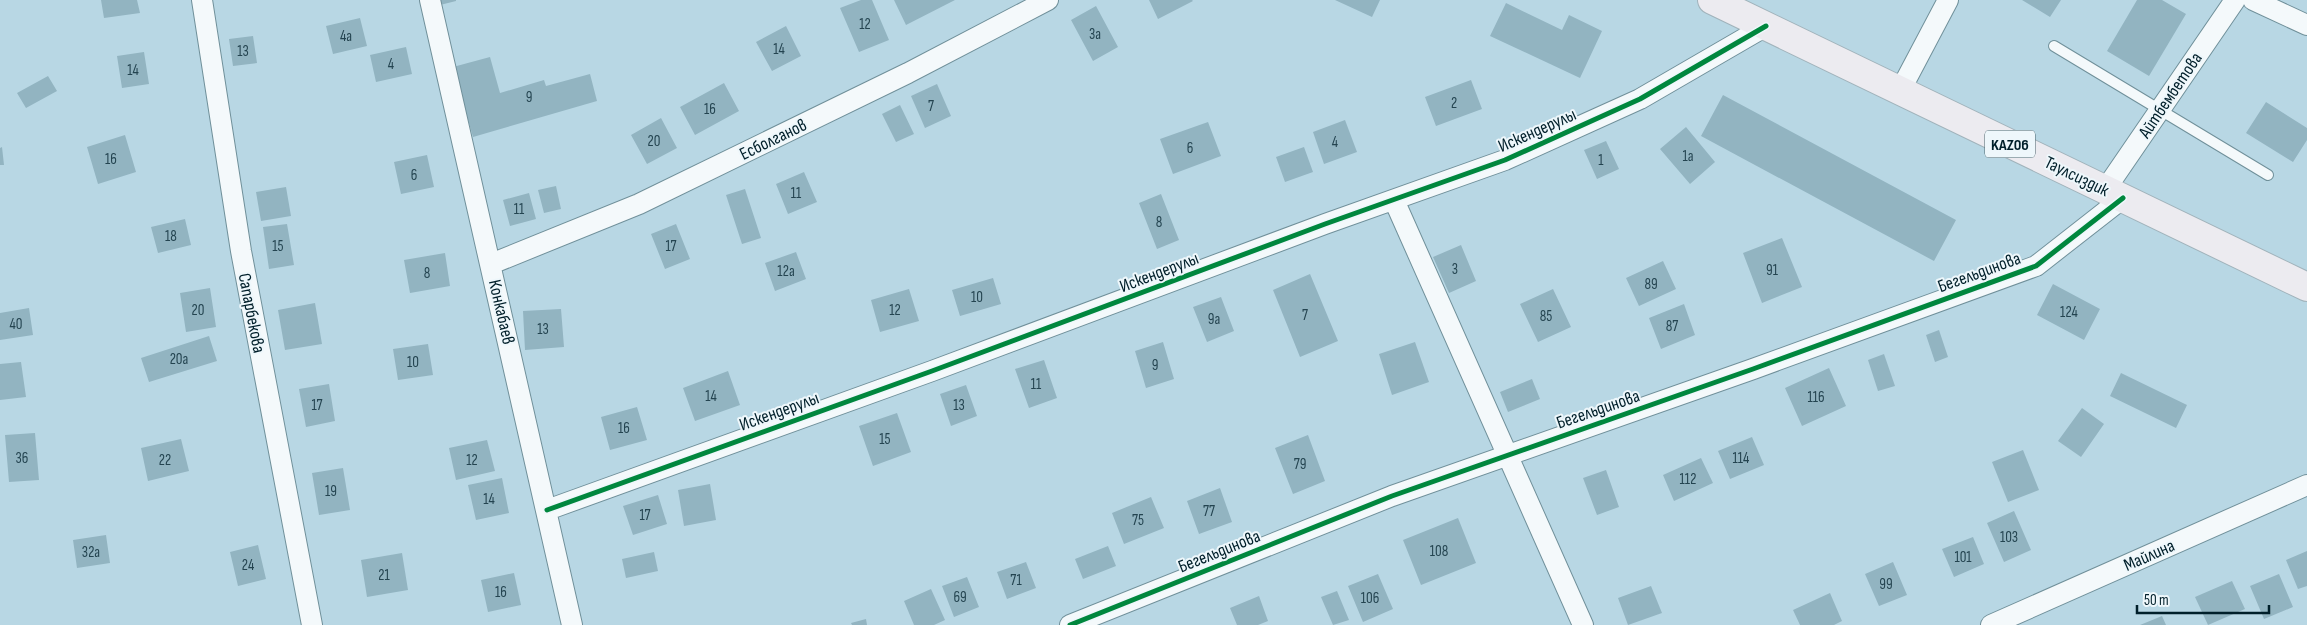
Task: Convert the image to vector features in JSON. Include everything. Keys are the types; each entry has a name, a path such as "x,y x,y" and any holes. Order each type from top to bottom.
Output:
{"main road":[{"name":"Таулсиздик","path":"1712,0 2307,287"}],"street":[{"name":"Сапарбекова","path":"202,0 241,251 312,625"},
{"name":"Конкабаев","path":"430,0 572,625"},
{"name":"Есболганов","path":"491,264 639,204 908,73 1048,0"},
{"path":"1900,91 1948,0"},
{"name":"Айтбембетова","path":"2114,194 2159,110 2235,0"},
{"path":"2253,0 2307,25"},
{"name":"Искендерулы","path":"547,510 932,372 1505,160 1640,99 1766,26"},
{"name":"Бегельдинова","path":"1070,625 1392,496 1744,373 2036,266 2114,194"},
{"path":"1394,200 1584,625"},
{"name":"Майлина","path":"1990,625 2307,485"}],"lane":[{"path":"2054,46 2268,175"}],"building":[{"path":"101,0 137,0 140,13 104,18"},
{"path":"435,0 456,0 456,1 436,6"},
{"path":"861,0 872,0 889,40 859,52 840,8"},
{"path":"894,0 955,0 906,25"},
{"path":"1149,0 1192,0 1193,1 1158,19"},
{"path":"1335,0 1380,0 1372,17"},
{"path":"2022,0 2061,0 2050,17"},
{"path":"2137,0 2162,0 2186,14 2149,76 2107,51"},
{"path":"1506,3 1562,30 1569,15 1602,31 1580,78 1490,36"},
{"path":"1096,6 1118,47 1093,61 1071,20"},
{"path":"360,18 367,46 333,54 326,26"},
{"path":"786,26 801,56 772,71 756,42"},
{"path":"253,36 257,63 233,66 229,39"},
{"path":"406,47 412,74 376,82 370,55"},
{"path":"144,52 149,84 122,88 117,56"},
{"path":"490,57 500,93 544,80 546,86 590,74 597,101 473,137 453,67"},
{"path":"48,76 57,91 26,108 17,93"},
{"path":"1471,80 1482,109 1436,126 1425,97"},
{"path":"724,83 739,111 695,135 680,107"},
{"path":"937,84 951,116 925,128 911,96"},
{"path":"1723,95 1956,220 1934,261 1701,136"},
{"path":"2266,102 2307,128 2307,140 2293,162 2246,133"},
{"path":"900,105 914,134 896,142 882,114"},
{"path":"661,118 677,148 647,164 631,135"},
{"path":"1345,120 1357,152 1324,164 1313,132"},
{"path":"1208,122 1221,156 1173,174 1160,139"},
{"path":"1686,127 1715,162 1690,184 1660,149"},
{"path":"125,135 136,172 98,184 87,147"},
{"path":"1606,141 1619,169 1597,179 1584,150"},
{"path":"2,147 4,165 0,165 0,148"},
{"path":"1304,147 1313,172 1285,182 1276,157"},
{"path":"427,155 434,187 401,194 394,162"},
{"path":"804,172 817,202 788,214 776,184"},
{"path":"556,186 561,209 544,213 538,190"},
{"path":"286,187 291,216 261,221 256,192"},
{"path":"745,189 761,238 742,244 726,195"},
{"path":"529,193 536,219 510,226 503,200"},
{"path":"1161,194 1179,240 1157,249 1139,203"},
{"path":"185,219 191,245 158,253 151,227"},
{"path":"287,224 294,265 269,269 263,227"},
{"path":"676,224 690,259 665,269 651,234"},
{"path":"1782,238 1802,287 1762,303 1743,253"},
{"path":"1461,245 1476,281 1449,293 1433,257"},
{"path":"796,252 806,279 775,291 765,263"},
{"path":"445,253 450,286 410,293 404,260"},
{"path":"1663,261 1676,289 1639,306 1626,278"},
{"path":"1310,274 1338,341 1300,357 1273,290"},
{"path":"993,278 1001,304 960,316 952,290"},
{"path":"2053,284 2100,309 2084,340 2037,315"},
{"path":"210,288 216,327 186,332 180,293"},
{"path":"909,289 919,321 880,332 871,300"},
{"path":"1553,289 1571,327 1538,342 1520,304"},
{"path":"1221,297 1234,331 1207,342 1193,307"},
{"path":"315,303 322,344 285,350 278,310"},
{"path":"1684,304 1695,335 1661,349 1649,318"},
{"path":"29,308 33,335 0,340 0,313"},
{"path":"561,309 564,347 525,350 523,311"},
{"path":"1939,330 1948,357 1935,362 1926,335"},
{"path":"209,336 217,361 149,382 141,358"},
{"path":"1163,342 1174,379 1146,388 1135,351"},
{"path":"1415,342 1429,382 1392,395 1379,354"},
{"path":"428,344 433,375 398,380 393,349"},
{"path":"1884,354 1895,386 1878,391 1868,360"},
{"path":"1044,360 1057,398 1029,408 1015,369"},
{"path":"21,362 26,397 0,400 0,364"},
{"path":"1829,368 1846,406 1802,426 1785,388"},
{"path":"728,371 740,405 695,421 683,388"},
{"path":"2121,373 2187,405 2176,428 2110,396"},
{"path":"1532,379 1540,399 1508,412 1500,392"},
{"path":"329,384 335,421 306,427 299,389"},
{"path":"966,385 977,416 951,426 940,394"},
{"path":"637,407 647,440 610,450 601,417"},
{"path":"2082,408 2104,424 2081,457 2058,441"},
{"path":"897,413 911,452 873,466 859,426"},
{"path":"35,433 39,480 9,482 5,435"},
{"path":"1308,435 1325,481 1293,494 1275,448"},
{"path":"1752,437 1764,465 1730,479 1718,451"},
{"path":"181,439 189,471 148,481 141,448"},
{"path":"487,440 495,471 456,480 449,448"},
{"path":"2023,450 2039,490 2008,502 1992,462"},
{"path":"1701,458 1713,483 1674,501 1663,475"},
{"path":"343,468 350,510 319,515 312,473"},
{"path":"1606,470 1619,507 1597,515 1583,478"},
{"path":"502,478 509,513 476,520 468,485"},
{"path":"710,484 716,520 684,526 678,490"},
{"path":"1220,488 1232,522 1199,534 1187,501"},
{"path":"658,495 667,524 633,535 623,506"},
{"path":"1151,497 1164,528 1124,544 1112,513"},
{"path":"2014,511 2031,550 2004,562 1987,523"},
{"path":"1458,518 1476,563 1421,585 1403,540"},
{"path":"106,535 110,563 77,568 73,540"},
{"path":"1973,537 1984,564 1954,577 1942,549"},
{"path":"258,545 266,579 238,586 230,552"},
{"path":"1108,546 1116,566 1083,579 1075,559"},
{"path":"2307,551 2307,586 2298,589 2286,560"},
{"path":"654,552 658,571 626,578 622,559"},
{"path":"402,553 408,590 367,597 361,560"},
{"path":"1026,562 1036,588 1007,599 997,572"},
{"path":"1893,562 1907,595 1879,606 1865,574"},
{"path":"514,573 521,605 488,612 481,580"},
{"path":"1378,574 1393,609 1363,622 1348,586"},
{"path":"2279,574 2293,607 2264,619 2250,586"},
{"path":"967,577 979,607 954,617 942,586"},
{"path":"2232,581 2245,609 2208,625 2195,597"},
{"path":"1651,586 1662,613 1628,625 1618,598"},
{"path":"931,589 945,620 934,625 914,625 904,601"},
{"path":"1337,591 1349,620 1333,625 1321,597"},
{"path":"1830,593 1842,621 1834,625 1800,625 1793,610"},
{"path":"1259,596 1268,621 1258,625 1237,625 1230,608"},
{"path":"2162,616 2166,625 2140,625"},
{"path":"866,619 867,625 852,625 851,623"}],"cycle path":[{"path":"547,510 932,371 1325,224 1505,160 1640,99 1766,26"},
{"path":"1070,625 1392,496 1753,369 2036,266 2123,198"}]}
